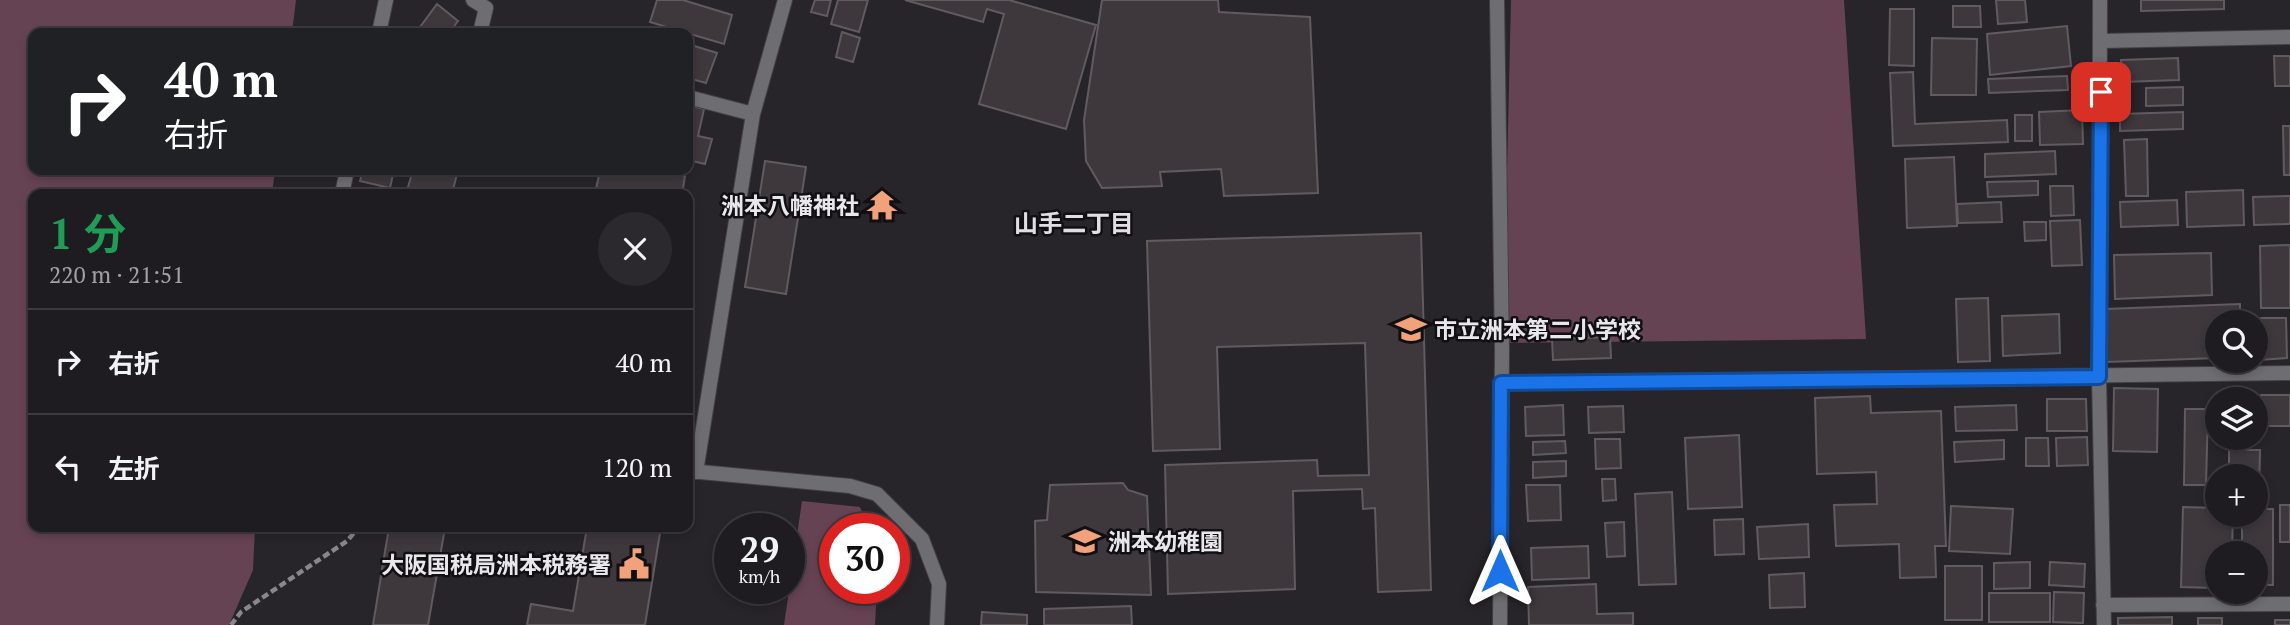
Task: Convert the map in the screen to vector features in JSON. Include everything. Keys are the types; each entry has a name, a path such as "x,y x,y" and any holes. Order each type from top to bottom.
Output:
{"street":[{"path":"380,28 386,0"},
{"path":"472,0 486,8 481,28"},
{"path":"693,465 753,114 785,0"},
{"path":"1497,0 1501,383 1500,625"},
{"path":"2100,0 2099,377 2104,625"},
{"path":"2101,41 2290,37"},
{"path":"693,97 753,114"},
{"path":"1501,383 2290,373"},
{"path":"693,471 850,486 877,494 922,539 939,584 937,625"},
{"path":"2104,605 2290,604"}],"path":[{"path":"231,625 241,612 347,541 355,532"}],"shaded area":[{"path":"0,0 296,0 293,28 28,28 28,175 274,175 273,189 28,189 28,532 255,532 253,570 229,625 0,625"},
{"path":"1511,0 1844,0 1866,339 1503,343"},
{"path":"802,501 860,507 863,513 819,513 819,604 876,604 875,625 784,625 787,604 805,604 805,513 800,513"}],"building":[{"path":"657,0 683,0 732,15 724,44 693,35 693,28 670,28 650,22"},
{"path":"815,0 831,0 827,16 811,12"},
{"path":"838,0 868,0 859,32 831,24"},
{"path":"905,0 1009,0 1096,25 1066,129 979,104 1004,14 987,9 983,22"},
{"path":"1102,0 1218,0 1219,12 1310,17 1318,193 1224,196 1221,169 1160,172 1162,186 1102,188 1086,161 1084,120"},
{"path":"1996,0 2025,0 2027,22 1998,24"},
{"path":"2141,0 2224,0 2224,9 2141,11"},
{"path":"437,4 458,21 453,28 420,27"},
{"path":"1953,6 1980,6 1981,27 1953,27"},
{"path":"1890,9 1914,9 1914,66 1889,65"},
{"path":"2067,26 2071,66 1990,75 1987,34"},
{"path":"842,32 860,38 853,62 836,57"},
{"path":"1932,38 1977,39 1976,95 1931,95"},
{"path":"693,46 717,53 706,83 693,79"},
{"path":"2274,56 2290,56 2290,86 2275,86"},
{"path":"2178,58 2179,80 2122,82 2121,60"},
{"path":"1913,72 1915,124 2007,120 2008,142 1893,146 1890,73"},
{"path":"2067,76 2068,90 1989,93 1988,79"},
{"path":"2183,87 2183,105 2146,106 2146,88"},
{"path":"693,106 704,109 698,136 712,139 705,164 693,161"},
{"path":"2082,110 2083,144 2040,145 2039,112"},
{"path":"2183,112 2183,129 2120,131 2120,114"},
{"path":"2015,115 2032,115 2032,141 2015,141"},
{"path":"2283,126 2290,126 2290,175 2284,175"},
{"path":"2147,139 2148,196 2126,196 2124,140"},
{"path":"2055,151 2056,174 1985,177 1985,154"},
{"path":"1954,157 1957,226 1907,228 1905,159"},
{"path":"765,161 806,167 786,294 745,287"},
{"path":"362,175 393,175 390,188 360,181"},
{"path":"412,175 457,175 453,189 407,189"},
{"path":"599,175 685,176 683,189 596,189"},
{"path":"2038,181 2038,195 1988,197 1987,182"},
{"path":"2050,186 2073,186 2074,215 2051,216"},
{"path":"2243,190 2244,225 2187,227 2186,192"},
{"path":"2290,196 2290,224 2254,225 2253,197"},
{"path":"2177,200 2178,225 2121,227 2120,202"},
{"path":"2001,202 2002,222 1958,223 1957,204"},
{"path":"2080,220 2082,265 2052,266 2050,221"},
{"path":"2024,222 2046,222 2046,240 2025,241"},
{"path":"1421,233 1431,590 1378,592 1375,508 1363,509 1362,489 1293,491 1295,589 1168,594 1165,465 1317,460 1318,476 1369,475 1365,343 1217,347 1220,449 1153,451 1147,241"},
{"path":"2290,245 2290,308 2261,308 2260,246"},
{"path":"2211,253 2212,295 2115,299 2114,255"},
{"path":"1988,298 1990,361 1958,362 1956,299"},
{"path":"2240,304 2240,310 2205,310 2205,358 2107,362 2105,309"},
{"path":"2059,314 2060,353 2003,356 2002,316"},
{"path":"2268,318 2286,318 2287,358 2268,359"},
{"path":"1610,337 1611,358 1553,360 1552,339"},
{"path":"2114,388 2158,389 2157,452 2113,451"},
{"path":"2268,395 2290,395 2290,426 2268,426"},
{"path":"1870,396 1871,413 1941,411 1946,546 1935,546 1936,577 1900,578 1899,544 1836,546 1834,505 1877,504 1876,472 1817,474 1815,398"},
{"path":"2047,399 2086,399 2087,431 2047,431"},
{"path":"1563,405 1564,435 1526,436 1525,407"},
{"path":"2016,405 2017,430 1956,431 1955,407"},
{"path":"1623,406 1624,432 1589,433 1588,407"},
{"path":"2185,409 2205,409 2205,485 2184,485"},
{"path":"1739,435 1742,507 1688,509 1685,438"},
{"path":"2087,437 2088,465 2057,466 2056,438"},
{"path":"2026,438 2048,438 2049,466 2026,466"},
{"path":"1595,439 1620,439 1621,468 1596,469"},
{"path":"2004,440 2004,459 1955,462 1954,442"},
{"path":"1565,441 1566,453 1533,455 1533,442"},
{"path":"2229,450 2260,450 2260,464 2229,464"},
{"path":"1566,461 1566,476 1533,478 1533,462"},
{"path":"1602,479 1615,479 1616,500 1603,501"},
{"path":"1123,483 1128,490 1147,496 1151,595 1036,592 1035,521 1047,520 1050,485"},
{"path":"1526,485 1560,485 1561,520 1528,521"},
{"path":"1672,492 1676,584 1639,585 1635,494"},
{"path":"2280,505 2290,505 2290,542 2280,542"},
{"path":"1951,506 2013,509 2010,554 1949,551"},
{"path":"2183,507 2205,508 2205,527 2233,527 2232,541 2205,541 2205,588 2181,587"},
{"path":"2268,509 2273,509 2273,585 2268,585 2268,541 2242,541 2242,527 2268,527"},
{"path":"1743,519 1744,554 1715,555 1714,520"},
{"path":"1624,522 1625,556 1607,557 1605,523"},
{"path":"1808,524 1809,557 1759,559 1757,527"},
{"path":"388,532 444,532 428,625 373,625"},
{"path":"586,532 660,532 645,625 527,625 531,604 573,611"},
{"path":"1588,546 1589,578 1532,580 1531,548"},
{"path":"2030,562 2030,588 1994,589 1994,563"},
{"path":"2050,562 2085,564 2084,587 2049,585"},
{"path":"1945,566 1982,566 1982,620 1945,620"},
{"path":"1804,573 1805,607 1770,608 1769,575"},
{"path":"1596,584 1597,614 1633,613 1633,625 1529,625 1528,587"},
{"path":"2054,592 2084,593 2083,623 2053,622"},
{"path":"1989,593 2050,593 2050,622 1989,622"},
{"path":"1131,606 1132,625 1044,625 1044,609"},
{"path":"982,612 1027,615 1027,625 981,625"},
{"path":"2172,617 2172,625 2118,625 2118,618"},
{"path":"2198,618 2222,618 2222,625 2198,625"},
{"path":"2275,620 2290,620 2290,625 2275,625"}],"place":[{"name":"洲本八幡神社","path":"882,205"},
{"name":"市立洲本第二小学校","path":"1411,329"},
{"name":"洲本幼稚園","path":"1085,541"},
{"name":"大阪国税局洲本税務署","path":"634,564"}],"district":[{"name":"山手二丁目","path":"1074,223"}],"route":[{"path":"1500,571 1501,383 2099,377 2101,92"}]}
